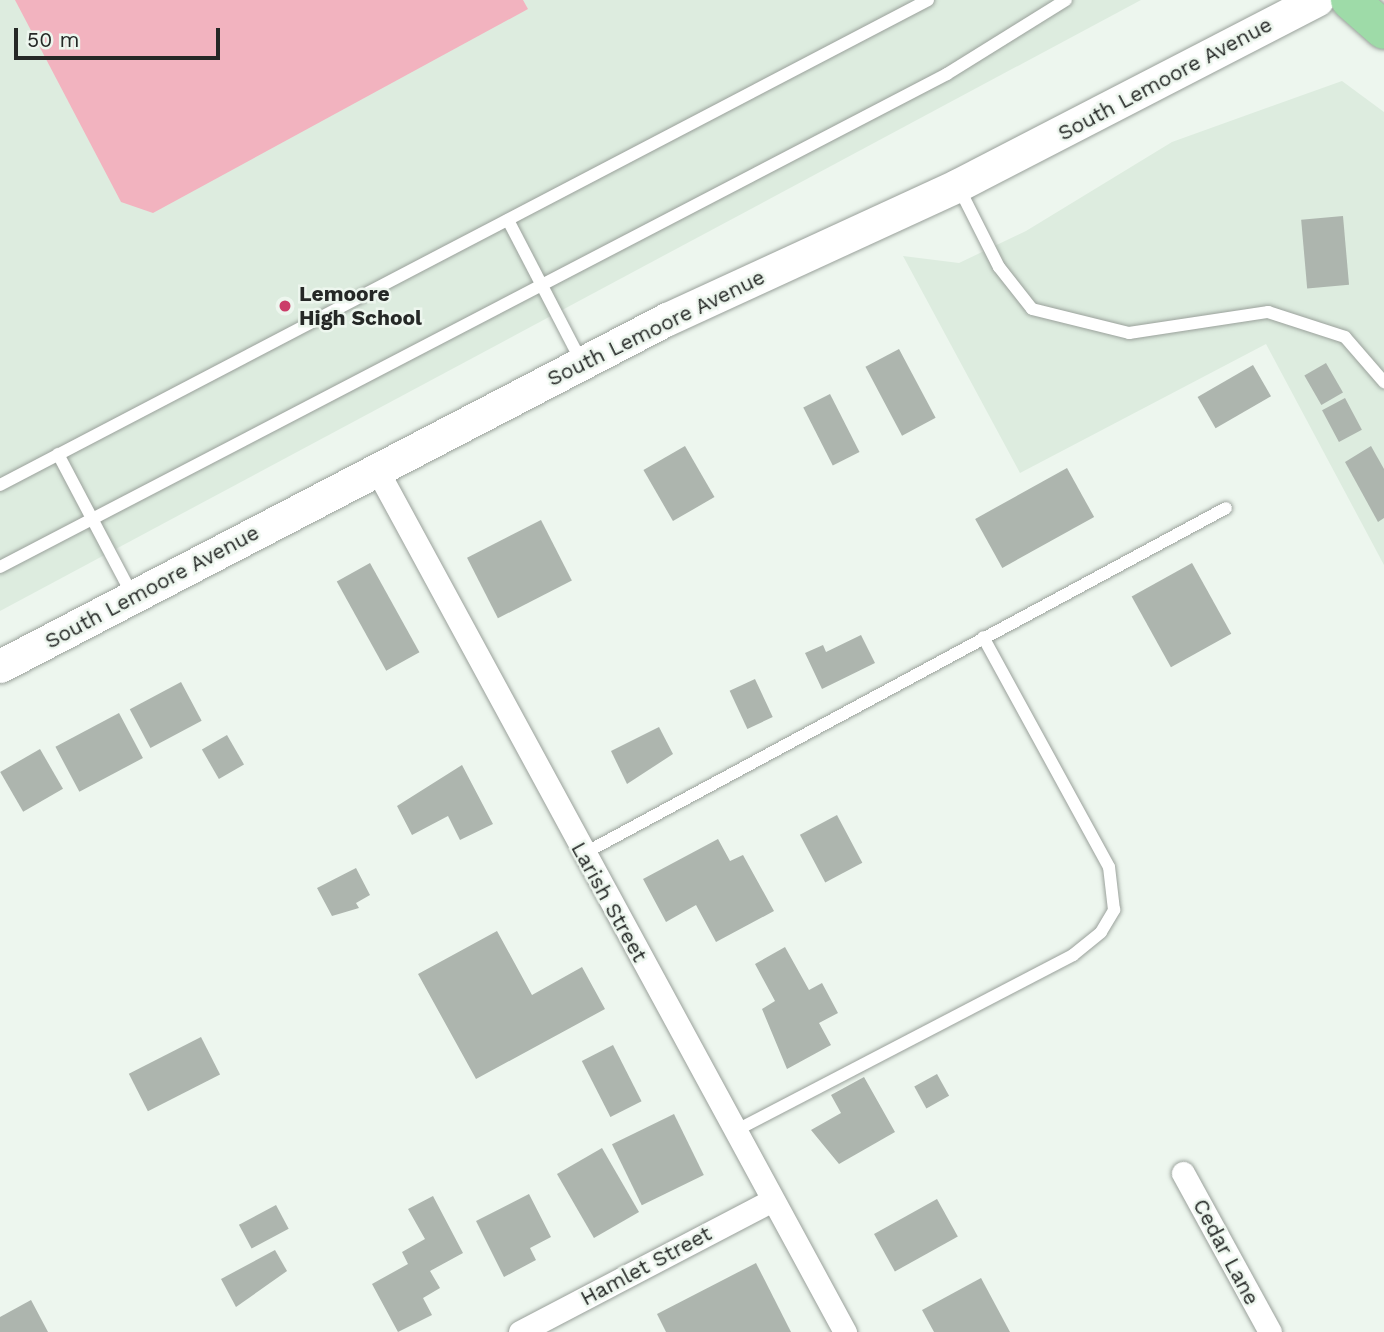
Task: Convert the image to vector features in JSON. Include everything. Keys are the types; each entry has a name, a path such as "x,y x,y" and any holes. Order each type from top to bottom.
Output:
{"highway":[{"path":"1350,0 1384,30"}],"main road":[{"name":"South Lemoore Avenue","path":"0,666 582,363 958,185 1317,0"}],"street":[{"name":"Larish Street","path":"377,470 583,854 845,1332"},
{"name":"Cedar Lane","path":"1183,1172 1269,1332"},
{"name":"Hamlet Street","path":"520,1332 772,1200"}],"lane":[{"path":"0,485 928,0"},
{"path":"0,567 540,282 947,74 1066,0"},
{"path":"958,185 999,267 1032,309 1129,333 1268,312 1345,337 1384,382"},
{"path":"508,220 582,363"},
{"path":"58,454 133,597"},
{"path":"583,854 983,636 1226,508"},
{"path":"735,1131 1073,955 1101,932 1114,910 1115,886 983,636"}],"shaded area":[{"name":"Lemoore High School","path":"0,0 1141,0 0,611"},
{"path":"15,0 523,0 528,9 153,213 121,202"},
{"path":"1342,81 1384,112 1384,565 1266,344 1020,473 903,256 959,263 1026,231 1172,142"}],"building":[{"path":"1343,216 1349,285 1307,288 1301,220"},
{"path":"899,349 936,418 902,436 865,367"},
{"path":"1326,363 1343,392 1321,405 1304,376"},
{"path":"1253,365 1271,396 1216,428 1198,397"},
{"path":"830,394 860,452 833,466 803,408"},
{"path":"1345,398 1362,430 1339,442 1322,410"},
{"path":"685,446 714,497 673,521 643,470"},
{"path":"1371,446 1384,469 1384,518 1378,522 1345,462"},
{"path":"1067,468 1094,517 1002,568 975,519"},
{"path":"541,520 572,581 498,618 467,558"},
{"path":"370,563 419,652 386,671 337,581"},
{"path":"1192,563 1231,634 1171,667 1132,596"},
{"path":"861,635 875,663 822,689 805,653 823,645 826,652"},
{"path":"755,679 773,717 747,729 730,691"},
{"path":"181,682 202,721 150,748 130,709"},
{"path":"119,713 143,758 79,792 55,747"},
{"path":"659,727 673,754 627,784 611,751"},
{"path":"227,735 244,764 219,779 202,750"},
{"path":"40,749 63,789 23,812 0,772"},
{"path":"462,765 493,824 460,840 448,816 412,835 397,806"},
{"path":"837,815 862,863 825,882 800,835"},
{"path":"718,839 730,861 743,855 774,911 716,942 696,905 666,922 643,879"},
{"path":"356,868 370,895 356,903 359,908 332,916 317,888"},
{"path":"497,931 532,995 582,967 605,1009 476,1079 418,974"},
{"path":"785,947 809,990 822,983 838,1013 819,1023 831,1045 787,1069 762,1009 775,1001 755,964"},
{"path":"201,1037 220,1074 148,1111 129,1074"},
{"path":"613,1045 642,1101 610,1117 582,1061"},
{"path":"937,1074 949,1096 926,1108 914,1087"},
{"path":"864,1077 895,1132 839,1164 811,1130 841,1113 831,1095"},
{"path":"674,1114 704,1175 642,1205 612,1144"},
{"path":"602,1148 639,1212 594,1238 557,1174"},
{"path":"529,1194 551,1237 530,1248 536,1260 504,1277 476,1221"},
{"path":"433,1196 463,1253 430,1271 440,1288 423,1298 432,1315 398,1332 372,1284 408,1264 402,1252 425,1239 408,1209"},
{"path":"937,1199 958,1237 895,1272 874,1234"},
{"path":"276,1205 289,1229 252,1249 239,1225"},
{"path":"275,1250 287,1271 236,1307 221,1279"},
{"path":"756,1263 791,1332 666,1332 657,1314"},
{"path":"981,1278 1010,1332 934,1332 922,1310"},
{"path":"31,1300 48,1332 0,1332 0,1317"}],"place":[{"name":"Lemoore High School","path":"285,306"}]}
